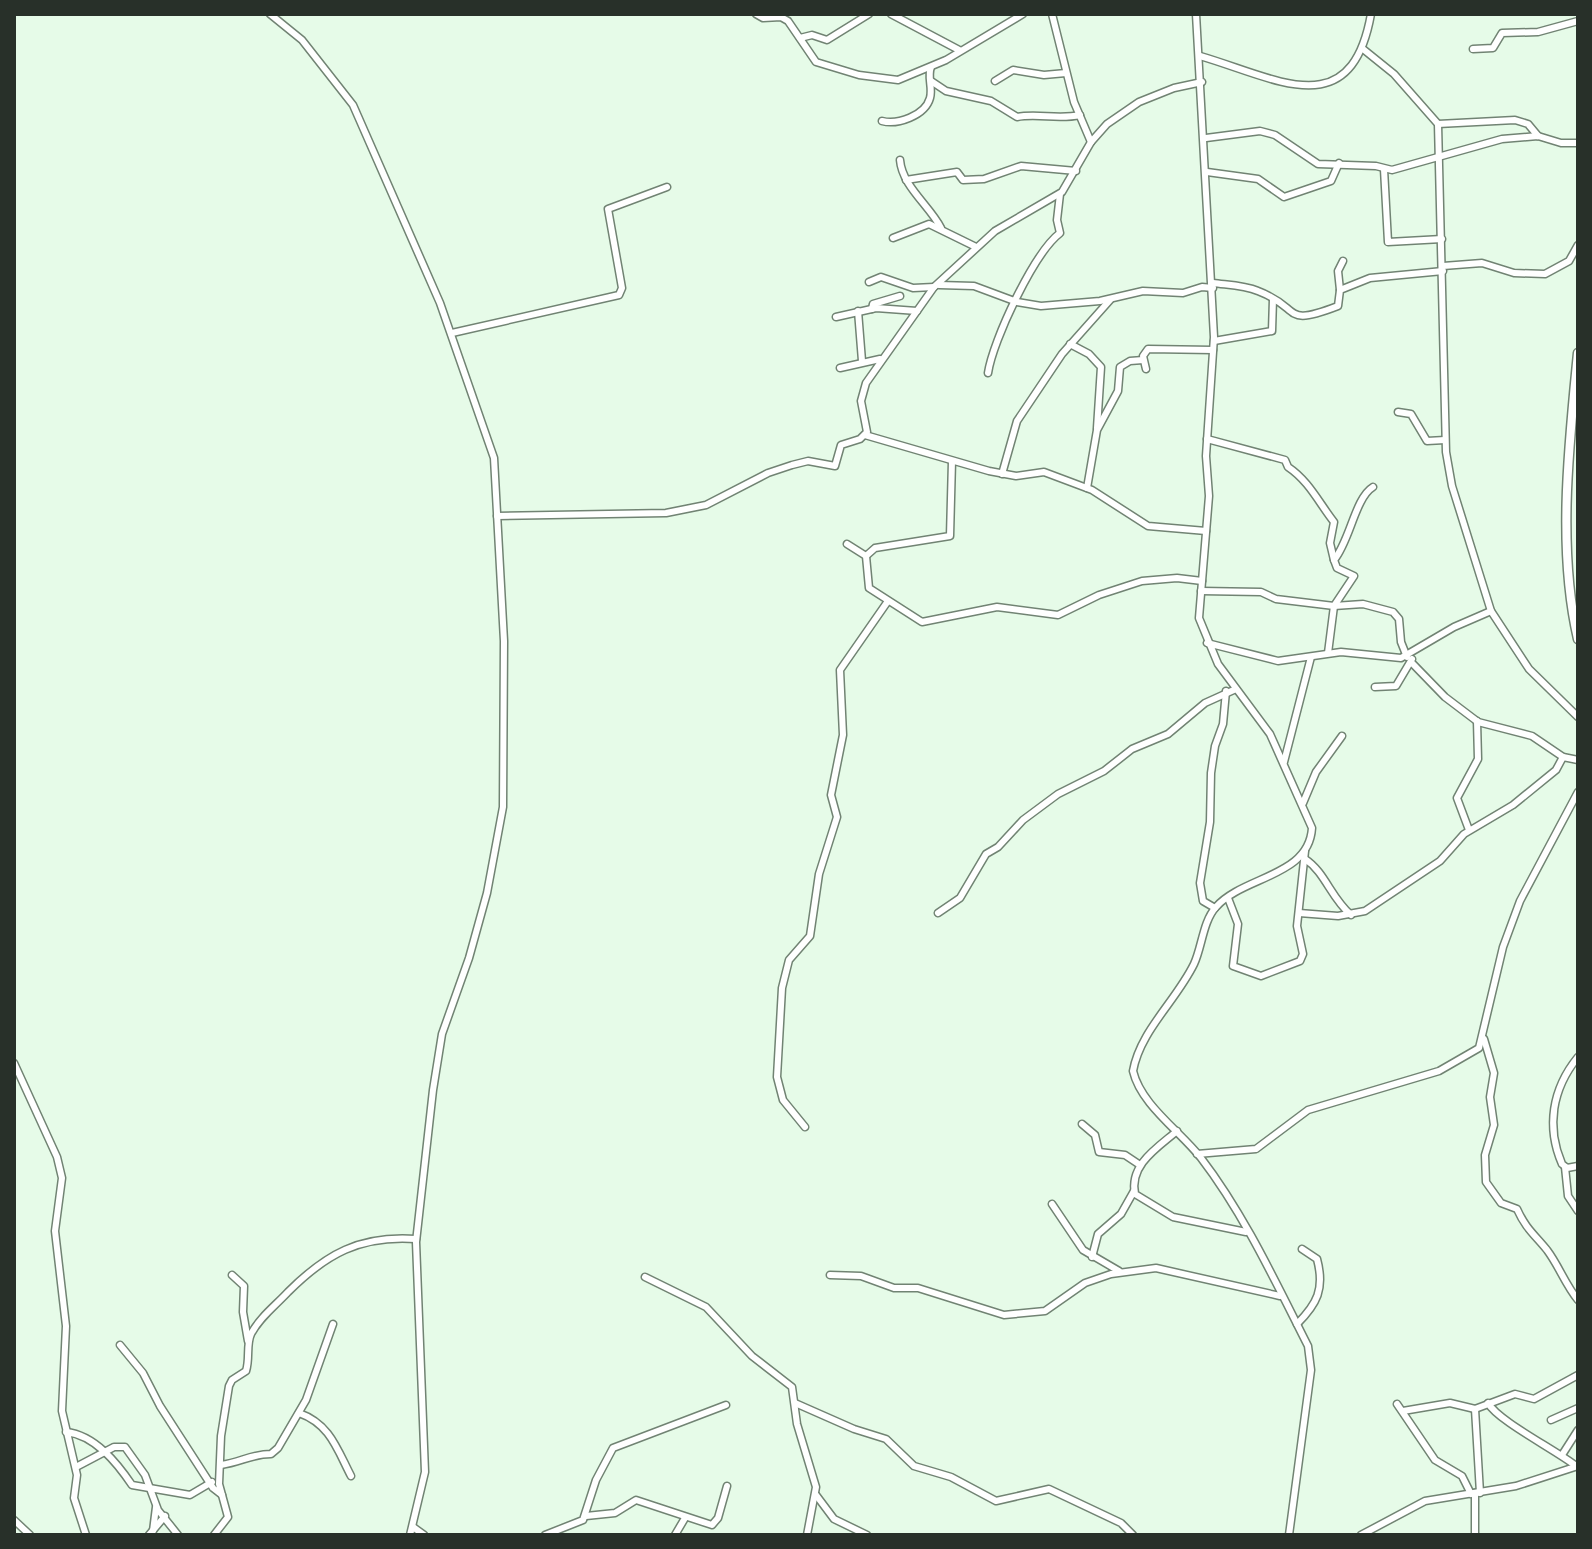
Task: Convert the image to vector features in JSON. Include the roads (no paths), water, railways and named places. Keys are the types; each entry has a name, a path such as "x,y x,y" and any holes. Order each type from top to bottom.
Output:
{"highway":[{"path":"1578,353 1567,466 1567,538 1578,639"}],"street":[{"path":"270,14 302,40 353,105 452,333 494,458 504,672 503,807 477,931 442,1034 416,1239 415,1287 426,1445 423,1489 410,1535"},
{"path":"756,14 763,18 784,18 816,62 859,75 898,80 931,67 1023,14"},
{"path":"800,38 812,35 827,40 869,14"},
{"path":"891,14 959,50"},
{"path":"903,14 905,24"},
{"path":"1052,14 1066,73 1091,142"},
{"path":"1196,14 1206,138 1214,341 1199,618 1207,643 1270,734 1312,828 1305,855 1299,913 1301,960 1265,975 1254,975 1231,964 1238,924 1228,898"},
{"path":"1200,56 1282,82 1323,85 1341,79 1363,49 1371,14"},
{"path":"1473,49 1493,48 1502,33 1538,32 1578,21"},
{"path":"1363,49 1394,74 1438,124 1445,440 1452,486 1491,611 1529,669 1578,717"},
{"path":"882,121 903,120 927,105 931,67"},
{"path":"995,81 1013,70 1044,75 1066,73"},
{"path":"931,81 946,91 991,101 1017,117 1030,115 1050,119 1080,115"},
{"path":"988,373 993,347 1033,268 1060,233 1057,220 1060,194 1091,142 1118,115 1136,104 1174,88 1202,82"},
{"path":"1438,124 1515,120 1528,124 1538,136"},
{"path":"1206,138 1267,132 1312,162 1384,169 1440,159 1502,139 1538,136 1561,143 1578,143"},
{"path":"900,160 906,180 935,215 941,228"},
{"path":"1207,172 1258,179 1284,197 1331,181 1339,163"},
{"path":"906,180 957,172 963,180 984,179 1021,166 1076,171"},
{"path":"1384,169 1388,242 1442,239"},
{"path":"452,333 619,295 623,290 608,209 667,187"},
{"path":"865,435 862,394 880,359 936,286 976,247 1035,205 1060,194"},
{"path":"893,238 926,224 941,228 976,247"},
{"path":"1340,290 1370,278 1482,263 1514,273 1545,274 1560,269 1578,245"},
{"path":"869,282 887,278 910,287 974,286 1017,302 1041,306 1110,300 1143,291 1183,293 1213,285 1257,290 1295,315 1315,317 1338,306 1338,271 1343,261"},
{"path":"872,309 873,304 900,296 910,287"},
{"path":"900,296 900,309"},
{"path":"1214,341 1272,331 1273,299"},
{"path":"1002,474 1017,421 1070,344 1110,300"},
{"path":"836,317 872,309 917,311"},
{"path":"858,311 862,361"},
{"path":"1070,344 1089,354 1101,367 1097,428 1087,488"},
{"path":"1146,369 1143,360 1148,349 1213,350"},
{"path":"840,368 880,359"},
{"path":"1097,428 1118,391 1120,367 1130,361 1143,360"},
{"path":"1398,412 1411,414 1427,441 1445,440"},
{"path":"497,516 642,516 706,505 778,469 808,461 835,466 841,445 865,435 1002,474 1044,472 1087,488 1148,526 1206,531"},
{"path":"1207,439 1285,460 1334,522 1330,543 1334,560 1337,568 1354,576 1334,606 1328,653"},
{"path":"866,556 875,548 950,536 952,461"},
{"path":"1334,560 1346,546 1357,513 1368,490 1373,487"},
{"path":"847,544 866,556"},
{"path":"866,556 869,588 922,622 997,607 1058,615 1099,595 1142,581 1177,578 1202,581"},
{"path":"1201,591 1261,592 1276,599 1334,606 1363,604 1395,614 1409,659 1445,697 1477,721 1532,736 1563,757 1578,760"},
{"path":"805,1127 783,1100 777,1077 784,974 791,956 803,948 810,936 819,874 837,817 831,795 843,735 840,670 888,601"},
{"path":"1375,687 1396,686 1415,652 1454,627 1491,611"},
{"path":"1207,643 1266,659 1328,653 1409,659"},
{"path":"1284,762 1311,657"},
{"path":"938,913 960,898 986,854 998,847 1023,820 1058,794 1104,771 1132,749 1168,734 1226,691 1236,689"},
{"path":"1215,908 1203,901 1200,883 1210,822 1212,763 1223,724 1226,691"},
{"path":"1469,830 1457,798 1478,759 1477,721"},
{"path":"1303,803 1310,781 1342,736"},
{"path":"1299,913 1351,915 1365,911 1440,861 1469,830 1513,805 1556,770 1563,757"},
{"path":"1197,1154 1225,1155 1256,1149 1308,1110 1449,1067 1474,1053 1484,1039 1498,964 1520,901 1578,792"},
{"path":"1305,855 1322,874 1325,886 1351,915"},
{"path":"1289,1535 1311,1370 1308,1346 1246,1232 1197,1154 1137,1084 1133,1071 1135,1060 1194,964 1215,908 1305,855"},
{"path":"1484,1039 1494,1073 1490,1097 1494,1125 1485,1159 1487,1187 1501,1203 1517,1209 1525,1227 1546,1248 1559,1275 1578,1300"},
{"path":"1578,1057 1564,1078 1550,1125 1565,1167 1567,1190 1578,1211"},
{"path":"14,1063 57,1157 62,1178 55,1243 66,1326 62,1411 76,1467 74,1498 86,1535"},
{"path":"1082,1124 1095,1135 1099,1152 1125,1155 1140,1165"},
{"path":"1092,1257 1098,1234 1119,1217 1134,1191 1140,1165 1177,1131"},
{"path":"1565,1167 1578,1166"},
{"path":"1567,1190 1578,1187"},
{"path":"1134,1191 1173,1217 1246,1232"},
{"path":"1052,1204 1092,1257 1123,1272"},
{"path":"248,1341 268,1311 321,1260 374,1240 416,1239"},
{"path":"1297,1324 1320,1296 1317,1259 1302,1249"},
{"path":"830,1275 861,1276 894,1288 918,1288 1004,1315 1045,1311 1085,1283 1123,1272 1165,1269 1280,1296"},
{"path":"214,1535 228,1517 220,1481 221,1436 229,1386 248,1367 244,1286 232,1275"},
{"path":"645,1277 706,1307 752,1356 787,1381 792,1387 797,1424 816,1495 834,1519 867,1535"},
{"path":"221,1465 241,1463 254,1454 271,1454 299,1413 333,1324"},
{"path":"120,1345 143,1373 160,1406 210,1483 222,1495"},
{"path":"1403,1411 1450,1403 1475,1409 1509,1395 1539,1398 1578,1375"},
{"path":"795,1403 863,1433 884,1437 914,1466 951,1477 992,1499 1004,1501 1049,1489 1121,1523 1133,1535"},
{"path":"1488,1403 1496,1416 1516,1424 1577,1466"},
{"path":"1397,1404 1435,1460 1462,1476 1475,1493"},
{"path":"545,1535 579,1522 586,1516 596,1480 613,1448 726,1405"},
{"path":"1551,1420 1578,1408"},
{"path":"1475,1409 1475,1535"},
{"path":"299,1413 315,1420 333,1438 351,1476"},
{"path":"1562,1455 1578,1430"},
{"path":"66,1432 86,1437 124,1470 131,1484 190,1495 210,1483 220,1481"},
{"path":"76,1467 106,1454 114,1447 125,1447 138,1464 156,1507 178,1535"},
{"path":"1361,1535 1411,1506 1516,1486 1577,1466"},
{"path":"586,1516 615,1513 636,1500 708,1525 715,1523 727,1486"},
{"path":"807,1535 816,1495"},
{"path":"151,1533 156,1507"},
{"path":"151,1533 165,1516"},
{"path":"675,1535 685,1518"},
{"path":"14,1520 30,1535"},
{"path":"413,1527 424,1535"}]}
